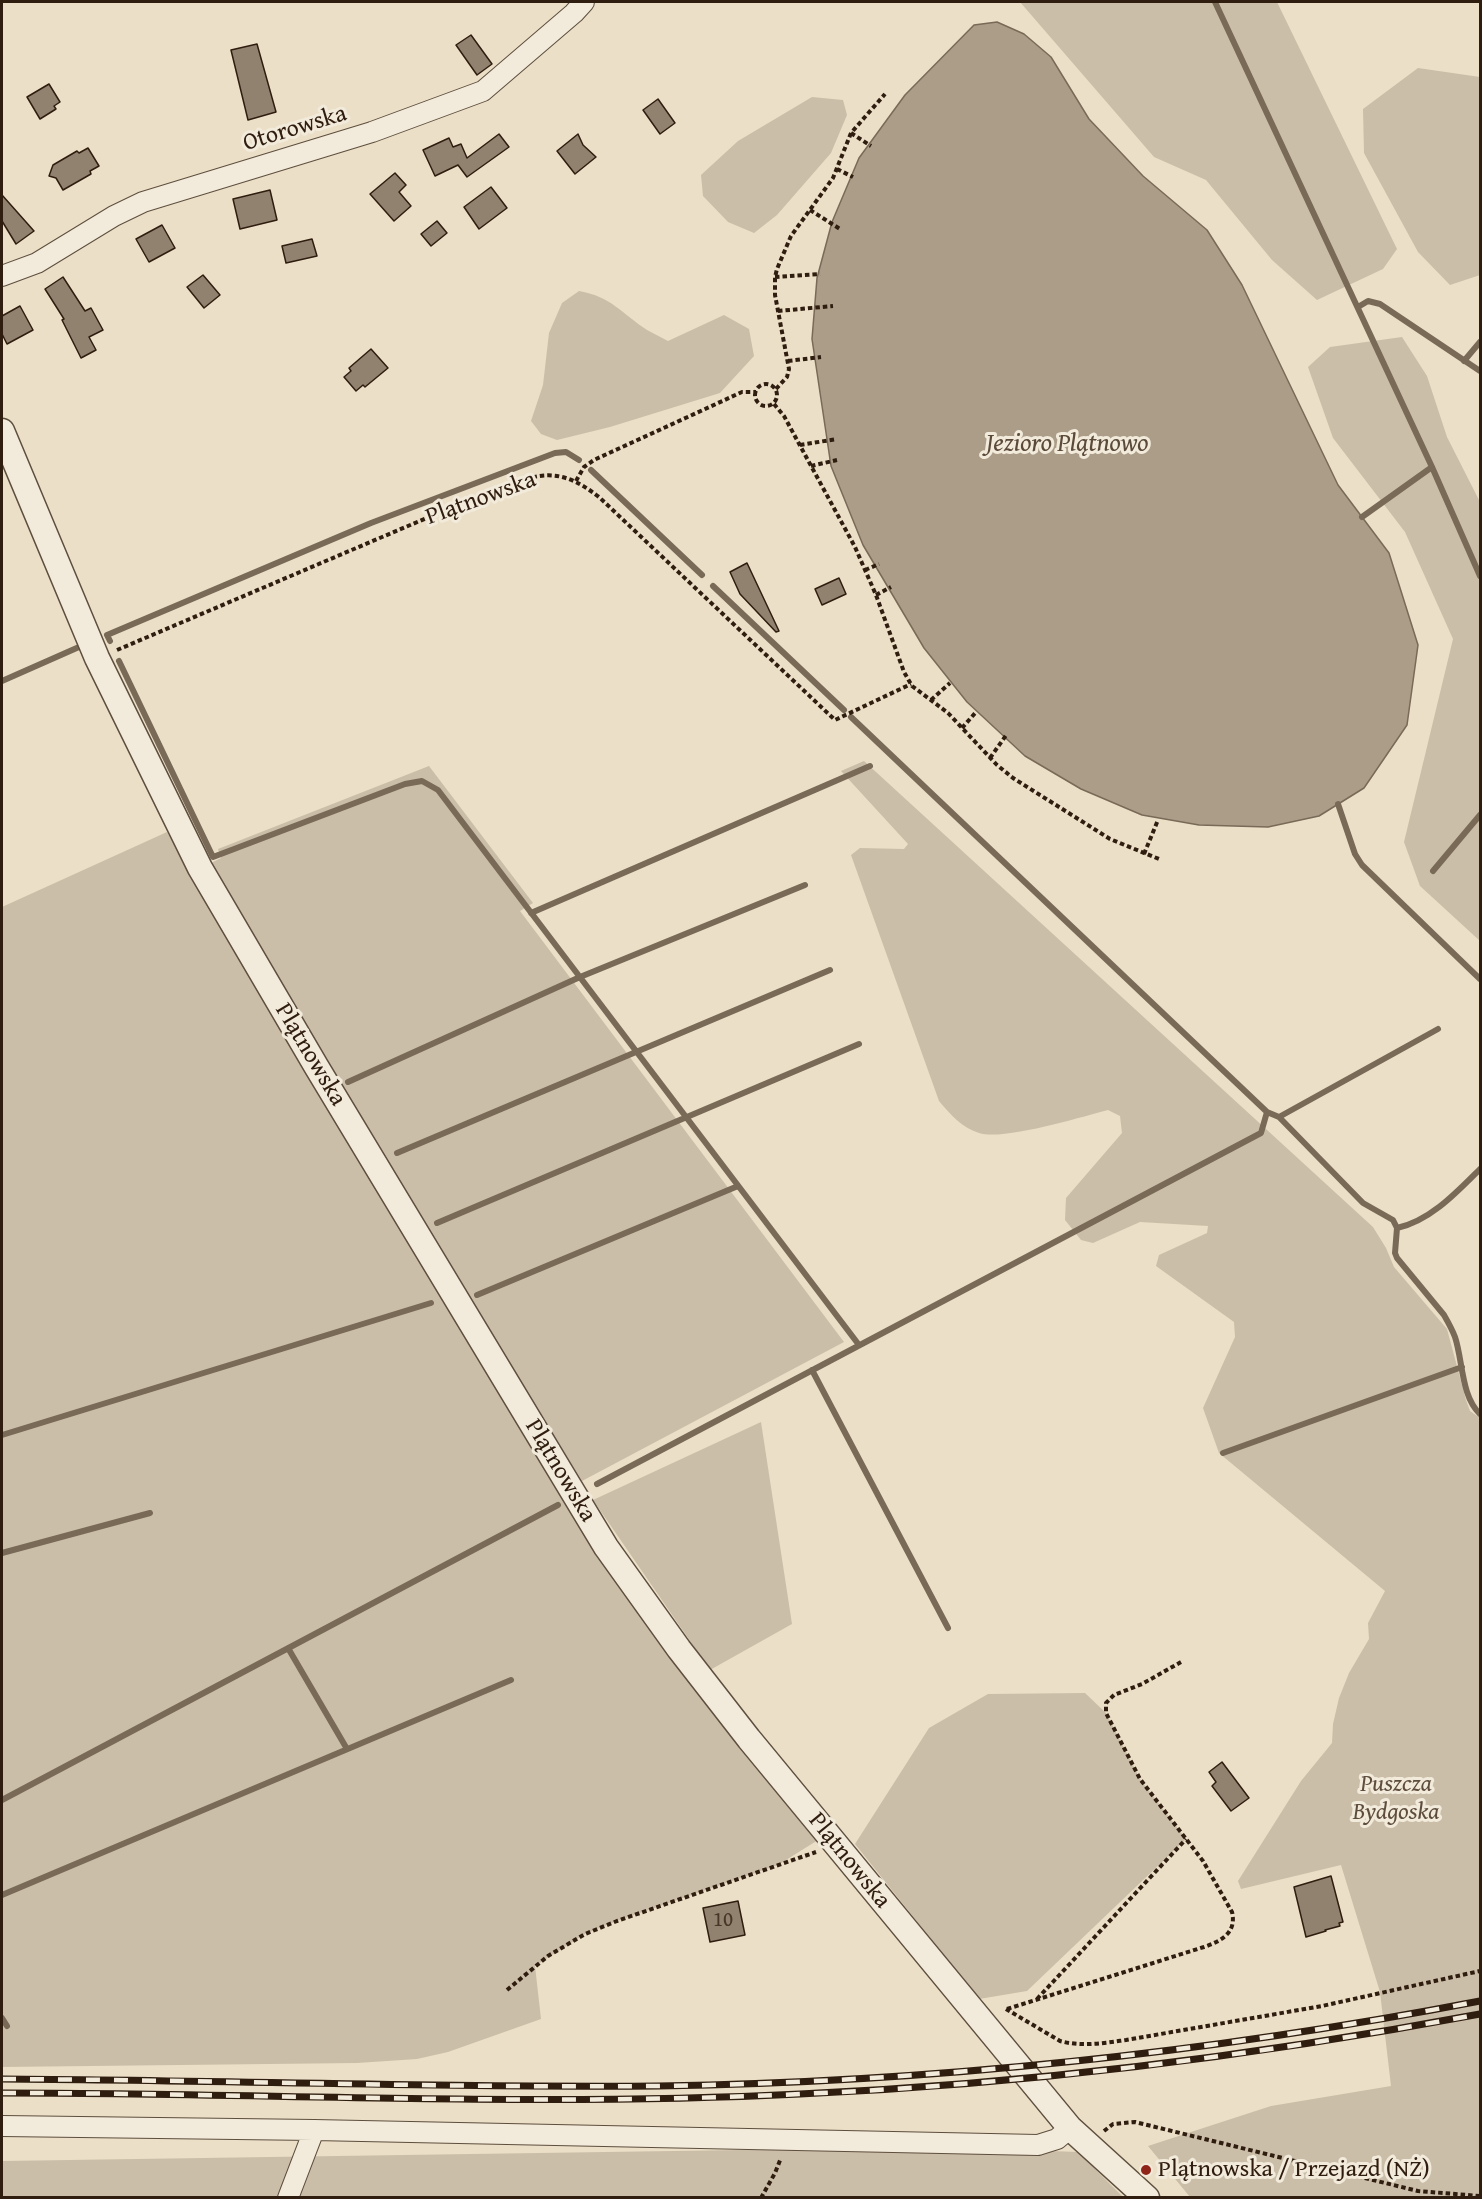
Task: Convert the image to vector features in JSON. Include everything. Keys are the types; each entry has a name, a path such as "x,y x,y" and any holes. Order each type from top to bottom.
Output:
{"street":[{"name":"Otorowska","path":"2,276 37,263 114,216 143,202 372,132 483,91 574,14 584,2"},
{"name":"Plątnowska","path":"2,430 97,658 200,868 322,1076 606,1547 679,1649 836,1845 979,2018 1078,2136 1147,2198"},
{"path":"2,2126 1038,2145 1056,2139 1078,2136"},
{"path":"288,2198 314,2130"}],"path":[{"path":"776,389 789,373 778,311 775,277 791,236 828,186 851,133 885,94"},
{"path":"851,133 872,146"},
{"path":"837,169 853,177"},
{"path":"810,210 840,229"},
{"path":"775,277 820,274"},
{"path":"778,311 832,306"},
{"path":"788,360 821,357"},
{"path":"576,481 584,467 594,460 742,392 756,392 765,384 776,389 778,396 774,404 762,406 756,400 756,392"},
{"path":"774,404 782,412 865,570 904,672 911,684 948,713 990,758 1013,778 1110,839 1159,859"},
{"path":"800,445 837,439"},
{"path":"811,466 837,460"},
{"name":"Plątnowska","path":"97,658 483,494 529,478 553,474 576,481 600,497 835,720 911,684"},
{"path":"865,570 879,564"},
{"path":"876,595 891,587"},
{"path":"930,700 950,683"},
{"path":"962,728 976,712"},
{"path":"990,758 1007,734"},
{"path":"1144,854 1158,820"},
{"path":"979,2018 1204,1947 1227,1936 1231,1931 1233,1918 1229,1905 1210,1870 1140,1779 1106,1713 1106,1703 1114,1695 1142,1684 1181,1662"},
{"path":"1036,2000 1186,1839"},
{"path":"507,1990 548,1956 585,1934 836,1845"},
{"path":"1007,2009 1060,2041 1070,2044 1094,2044 1322,2007 1480,1971"},
{"path":"1078,2136 1113,2124 1135,2122 1418,2191 1480,2196"},
{"path":"761,2198 776,2173 786,2140"}],"green space":[{"path":"1020,2 1277,2 1397,249 1383,269 1317,300 1272,260 1206,180 1154,157"},
{"path":"1418,68 1480,77 1480,275 1450,285 1418,252 1364,153 1363,109"},
{"path":"812,97 843,100 847,115 831,153 777,215 754,233 728,222 703,196 701,175 738,141"},
{"path":"579,291 608,301 647,330 668,341 724,315 749,329 754,356 720,393 610,427 557,440 541,434 531,421 543,385 549,333 562,303"},
{"path":"1402,337 1427,376 1447,437 1480,502 1480,941 1420,886 1404,842 1453,639 1405,532 1333,438 1308,367 1330,347"},
{"name":"Puszcza Bydgoska","path":"864,761 1373,1227 1394,1267 1447,1329 1470,1411 1480,1418 1480,2197 1190,2197 1148,2146 1271,2106 1391,2086 1380,1992 1341,1865 1241,1889 1238,1881 1301,1781 1332,1743 1333,1724 1339,1698 1349,1673 1369,1639 1368,1623 1385,1591 1219,1453 1203,1408 1235,1337 1234,1322 1156,1266 1159,1255 1207,1233 1208,1226 1140,1222 1093,1243 1081,1240 1065,1220 1066,1198 1122,1133 1120,1116 1108,1110 1042,1127 990,1135 979,1133 962,1124 939,1101 851,855 860,848 904,849 908,844 841,771"},
{"path":"429,766 533,903 520,911 844,1342 582,1481 324,1063 209,864 221,858 218,849"},
{"path":"167,832 443,1289 818,1840 778,1865 585,1934 535,1966 541,2019 448,2052 417,2059 357,2063 2,2067 2,907"},
{"path":"761,1422 792,1624 710,1670 593,1500"},
{"path":"1085,1693 1106,1713 1140,1779 1186,1839 1027,1991 979,1999 855,1844 929,1728 988,1694"},
{"path":"941,2147 1078,2152 1123,2197 2,2198 2,2161"}],"water":[{"name":"Jezioro Plątnowo","path":"997,22 1024,34 1051,57 1089,119 1143,176 1207,230 1242,285 1338,485 1389,553 1418,645 1407,725 1364,788 1319,816 1268,827 1199,825 1142,815 1081,789 1025,756 967,702 924,648 863,545 831,466 812,339 817,278 832,222 859,158 905,95 974,25"}],"building":[{"path":"471,35 492,64 477,75 456,45"},
{"path":"257,44 276,112 248,120 231,50"},
{"path":"49,84 60,102 54,106 56,109 40,119 27,97"},
{"path":"658,99 675,123 660,134 643,110"},
{"path":"499,134 509,147 467,177 458,165 435,176 423,150 449,138 453,147 461,144 467,158"},
{"path":"578,134 583,145 596,157 575,174 557,151"},
{"path":"88,148 99,166 90,171 91,174 63,190 56,178 49,176 53,165 77,151 79,153"},
{"path":"395,173 406,185 399,192 411,206 394,221 370,194"},
{"path":"491,187 507,208 479,229 464,207"},
{"path":"270,190 277,220 240,229 233,199"},
{"path":"2,195 34,231 16,244 2,221"},
{"path":"437,221 447,233 431,246 421,234"},
{"path":"162,225 175,248 149,262 136,239"},
{"path":"312,239 317,256 286,263 282,246"},
{"path":"203,275 220,295 204,308 187,287"},
{"path":"63,277 85,311 91,308 103,330 89,337 96,350 81,358 62,320 64,319 45,289"},
{"path":"20,306 33,330 7,344 2,334 2,316"},
{"path":"371,349 388,368 365,387 363,385 356,391 344,377 351,371 349,368"},
{"path":"747,563 779,631 776,632 740,594 730,572"},
{"path":"839,578 846,594 822,605 815,589"},
{"path":"1222,1762 1249,1798 1231,1811 1212,1786 1216,1782 1209,1772"},
{"path":"1331,1876 1343,1922 1339,1923 1340,1926 1306,1937 1294,1887"},
{"path":"738,1901 745,1935 710,1942 703,1908"}],"waterway":[{"path":"1215,2 1432,467"},
{"path":"1358,307 1368,301 1380,304 1480,371"},
{"path":"1464,361 1480,342"},
{"path":"110,641 107,635 371,523 555,453 566,452 579,460"},
{"path":"1362,517 1432,467 1480,576"},
{"path":"591,470 702,575"},
{"path":"713,586 844,710"},
{"path":"2,681 79,647"},
{"path":"119,661 213,857 405,784 422,781 438,790 859,1345"},
{"path":"851,717 1267,1112 1279,1117 1363,1203 1393,1220 1397,1228 1395,1253 1397,1258 1444,1315 1458,1346 1469,1398 1480,1414"},
{"path":"531,913 870,766"},
{"path":"1338,804 1355,854 1362,865 1480,979"},
{"path":"1433,871 1480,815"},
{"path":"348,1082 580,977 805,885"},
{"path":"397,1153 830,970"},
{"path":"1279,1117 1438,1029"},
{"path":"437,1223 859,1044"},
{"path":"597,1484 1261,1133 1267,1112"},
{"path":"1397,1228 1432,1212 1480,1169"},
{"path":"477,1295 738,1186"},
{"path":"2,1435 431,1303"},
{"path":"1223,1453 1462,1367"},
{"path":"812,1370 948,1628"},
{"path":"2,1800 558,1505"},
{"path":"2,1553 150,1513"},
{"path":"288,1648 347,1749"},
{"path":"2,1895 511,1680"},
{"path":"2,2018 7,2026"}],"railway":[{"path":"2,2079 658,2086 865,2078 1071,2062 1174,2050 1276,2036 1480,2001"},
{"path":"2,2093 500,2099 700,2098 800,2094 971,2083 1142,2066 1311,2043 1480,2014"}],"place":[{"name":"Plątnowska / Przejazd (NŻ)","path":"1146,2170"}]}
